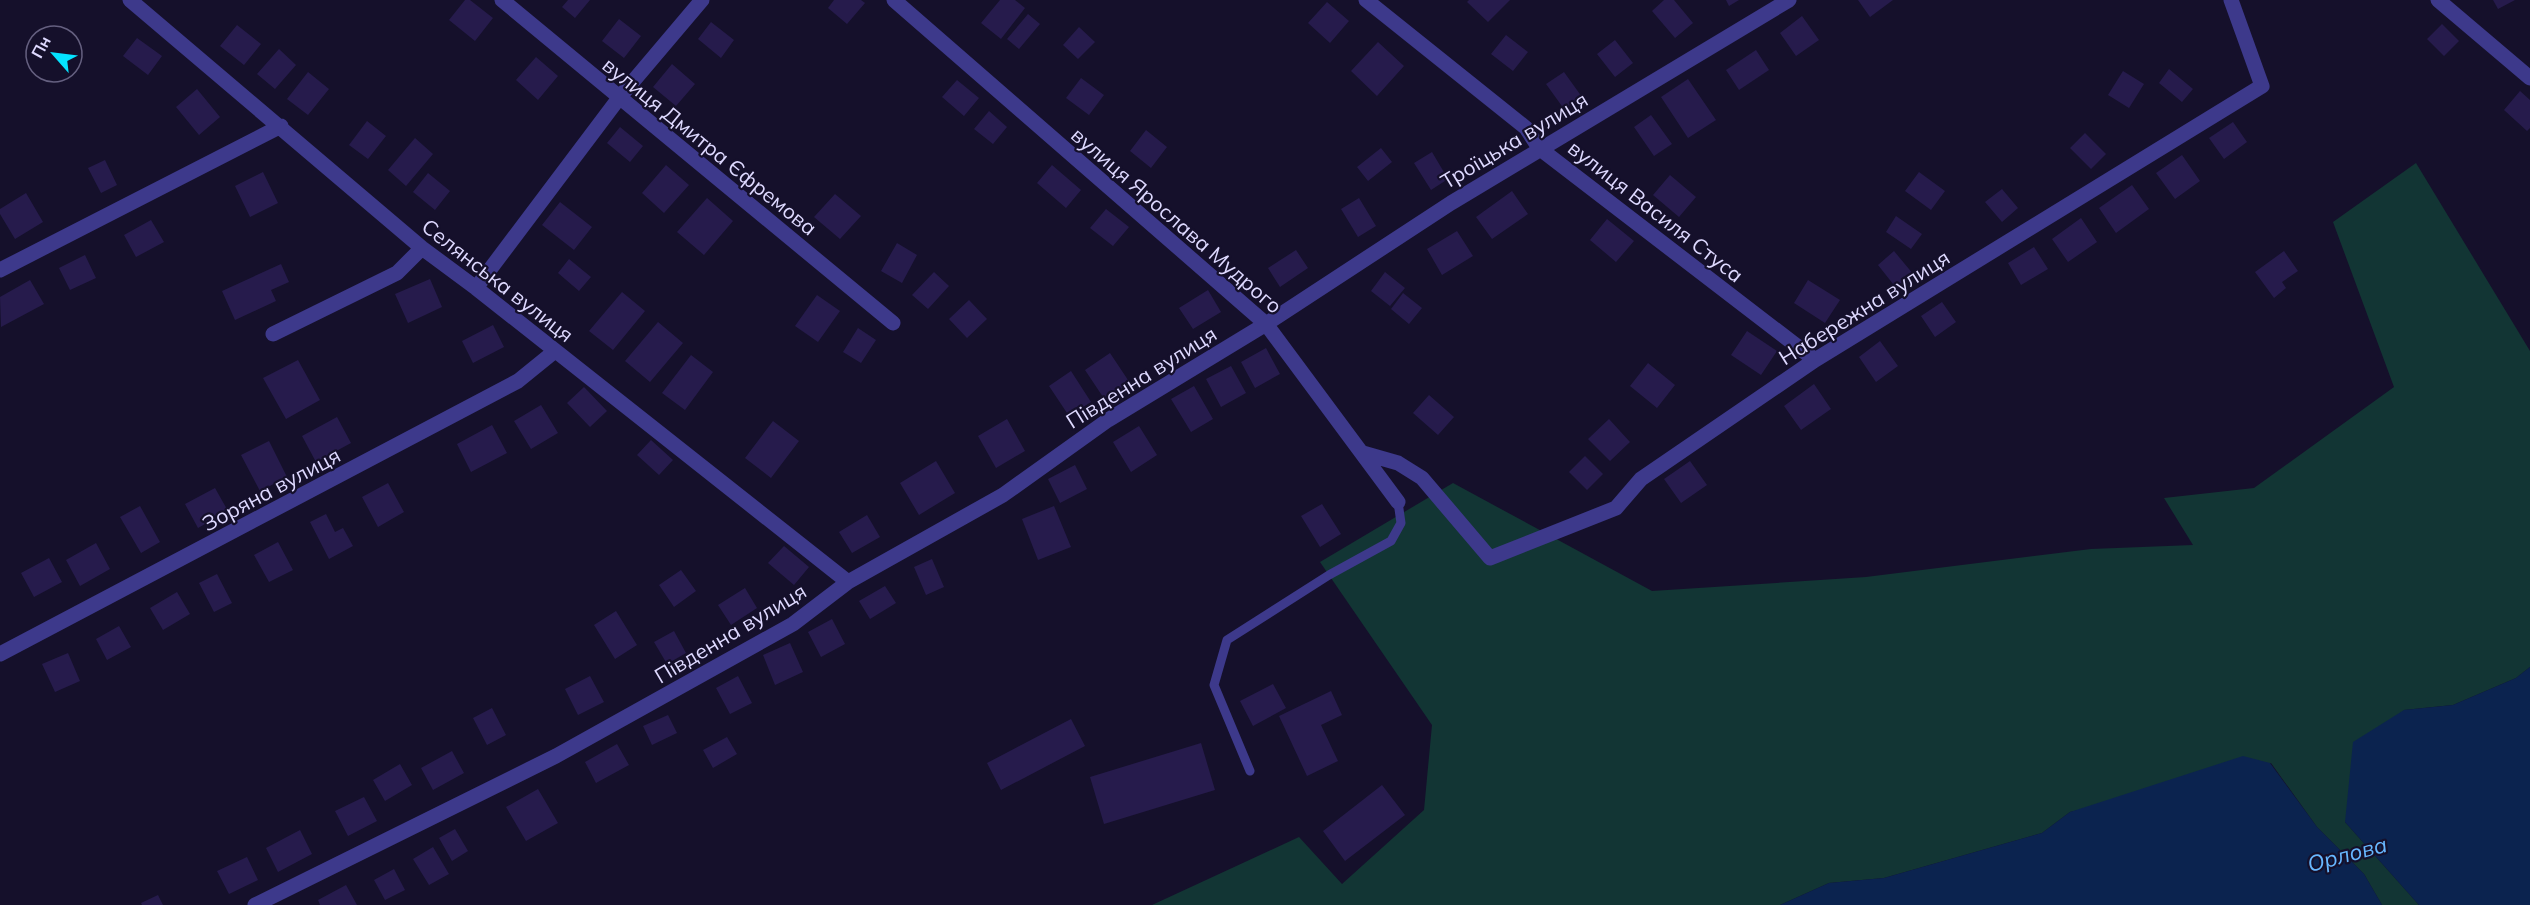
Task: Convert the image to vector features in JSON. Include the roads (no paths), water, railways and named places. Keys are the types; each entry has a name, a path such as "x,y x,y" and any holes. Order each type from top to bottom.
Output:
{"street":[{"name":"Селянська вулиця","path":"130,0 422,248 476,288 848,582"},
{"name":"вулиця Дмитра Єфремова","path":"502,0 893,323"},
{"path":"476,288 619,98 702,0"},
{"name":"вулиця Ярослава Мудрого","path":"894,0 1266,324 1398,502"},
{"name":"вулиця Василя Стуса","path":"1366,0 1526,128 1539,148 1815,360"},
{"name":"Троїцька вулиця","path":"1266,324 1539,148 1789,0"},
{"name":"Набережна вулиця","path":"1363,453 1398,463 1422,478 1490,558 1616,508 1641,479 1815,360 2262,86 2231,0"},
{"path":"2438,0 2530,78"},
{"path":"0,270 281,126"},
{"path":"273,334 397,273 422,248"},
{"name":"Південна вулиця","path":"255,905 556,756 793,624 848,582 1003,495 1108,420 1266,324"},
{"name":"Зоряна вулиця","path":"0,654 518,381 555,351"}],"lane":[{"path":"1250,771 1214,685 1227,640 1329,575 1391,541 1401,523 1398,502"}],"water":[{"path":"2530,667 2530,905 2419,905 2345,822 2353,742 2404,710 2453,705 2516,678"},
{"path":"2243,756 2270,763 2317,827 2364,874 2382,905 1780,905 1829,883 1884,878 2042,833 2070,812"}],"waterway":[{"name":"Орлова","path":"2338,857 2374,847"}]}
